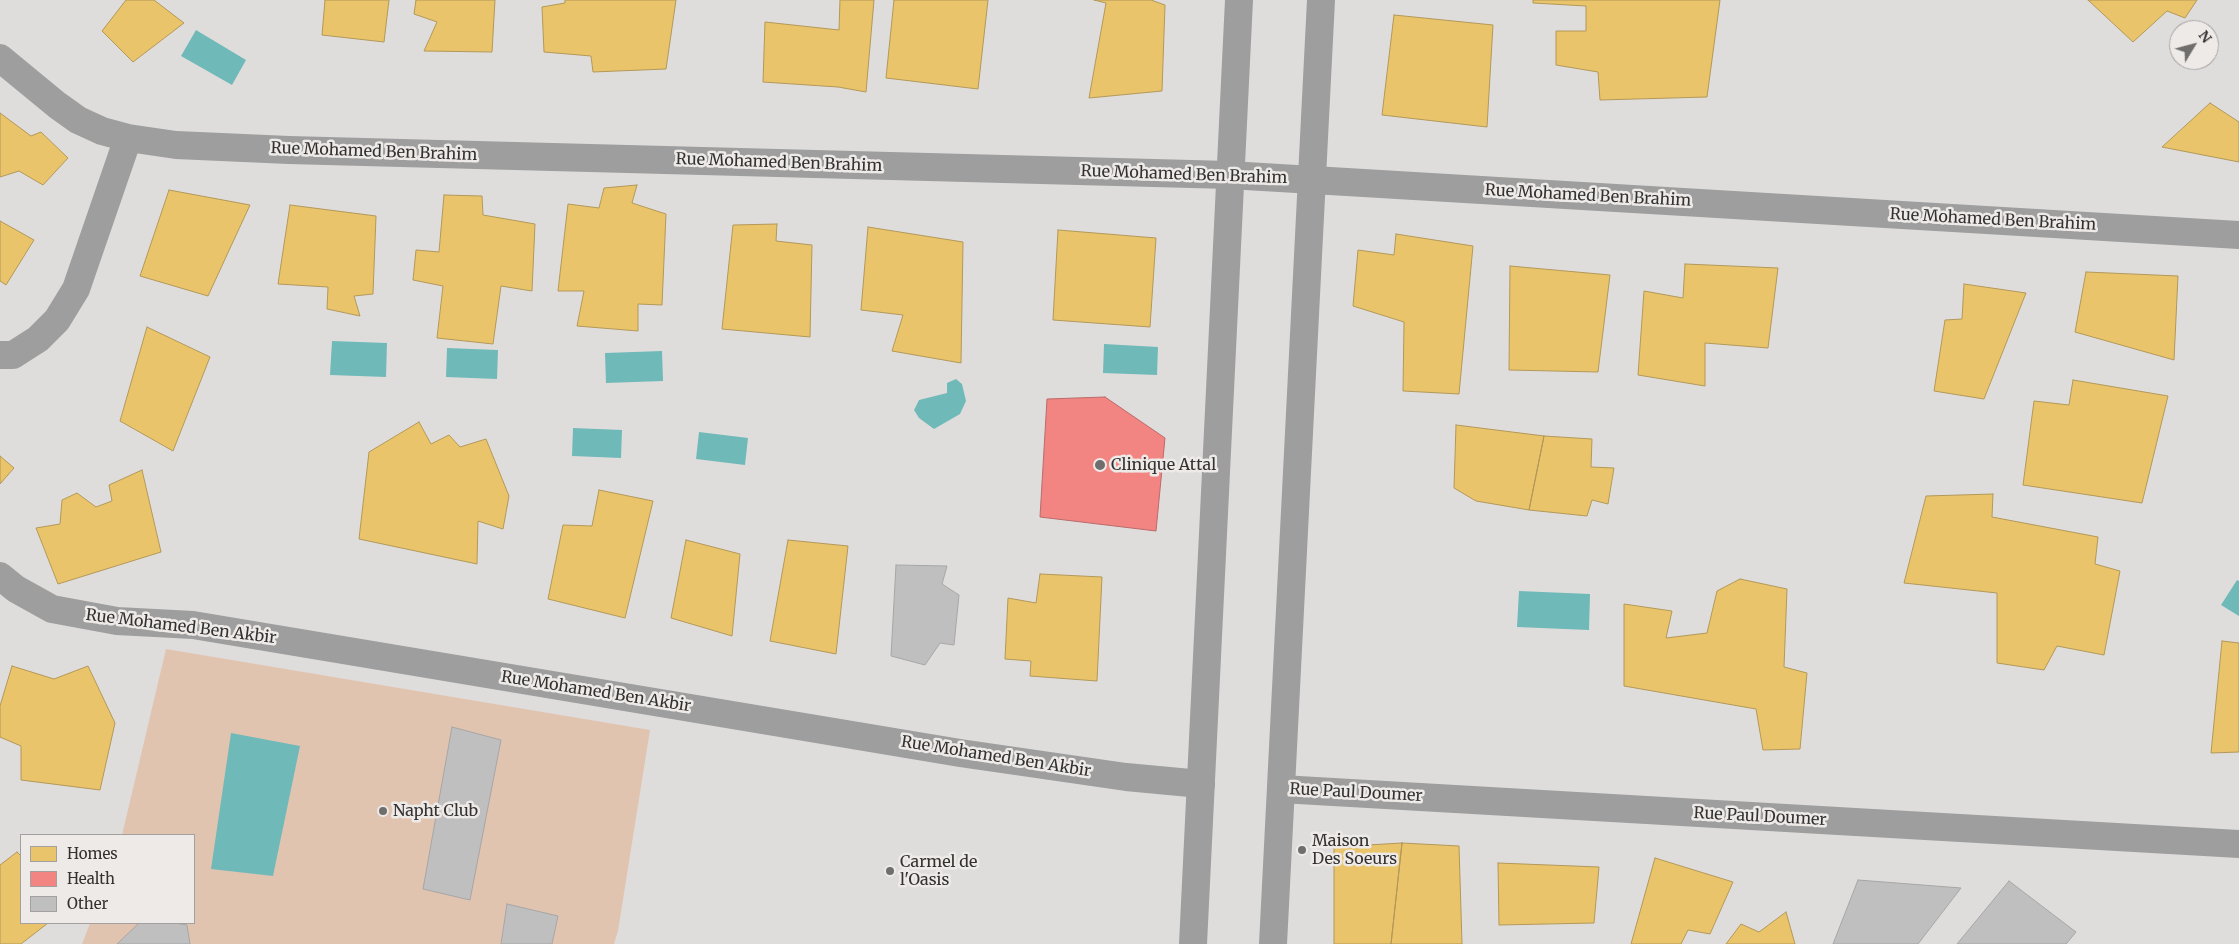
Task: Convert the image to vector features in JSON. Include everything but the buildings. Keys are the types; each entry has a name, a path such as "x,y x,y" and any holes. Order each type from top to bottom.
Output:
{"street":[{"path":"1193,944 1239,0"},
{"path":"1273,944 1321,0"},
{"name":"Rue Mohamed Ben Brahim","path":"0,58 78,120 102,131 128,138 176,145 289,150 1229,175 2239,235"},
{"path":"0,355 13,355 38,339 56,320 76,289 128,138"},
{"name":"Rue Mohamed Ben Akbir","path":"0,576 16,589 52,608 118,621 192,625 960,753 1126,777 1201,784"},
{"name":"Rue Paul Doumer","path":"1281,789 2239,844"}],"shaded area":[{"name":"Napht Club","path":"166,649 650,730 618,931 614,944 82,944 90,924 195,924 195,834 122,834"}],"water":[{"path":"196,30 246,60 232,85 181,56"},
{"path":"332,341 387,343 386,377 330,375"},
{"path":"1104,344 1158,347 1157,375 1103,373"},
{"path":"447,348 498,350 497,379 446,377"},
{"path":"662,351 663,381 606,383 605,353"},
{"path":"956,379 962,384 966,401 960,414 934,429 919,418 914,410 919,400 947,393 947,383"},
{"path":"573,428 622,430 621,458 572,456"},
{"path":"699,432 748,438 745,465 696,459"},
{"path":"2237,580 2239,581 2239,616 2221,605"},
{"path":"1519,591 1590,594 1589,630 1517,627"},
{"path":"231,733 300,746 273,876 211,869"}],"place":[{"name":"Clinique Attal","path":"1100,465"},
{"name":"Napht Club","path":"383,811"},
{"name":"Maison Des Soeurs","path":"1302,850"},
{"name":"Carmel de l'Oasis","path":"890,871"}]}
